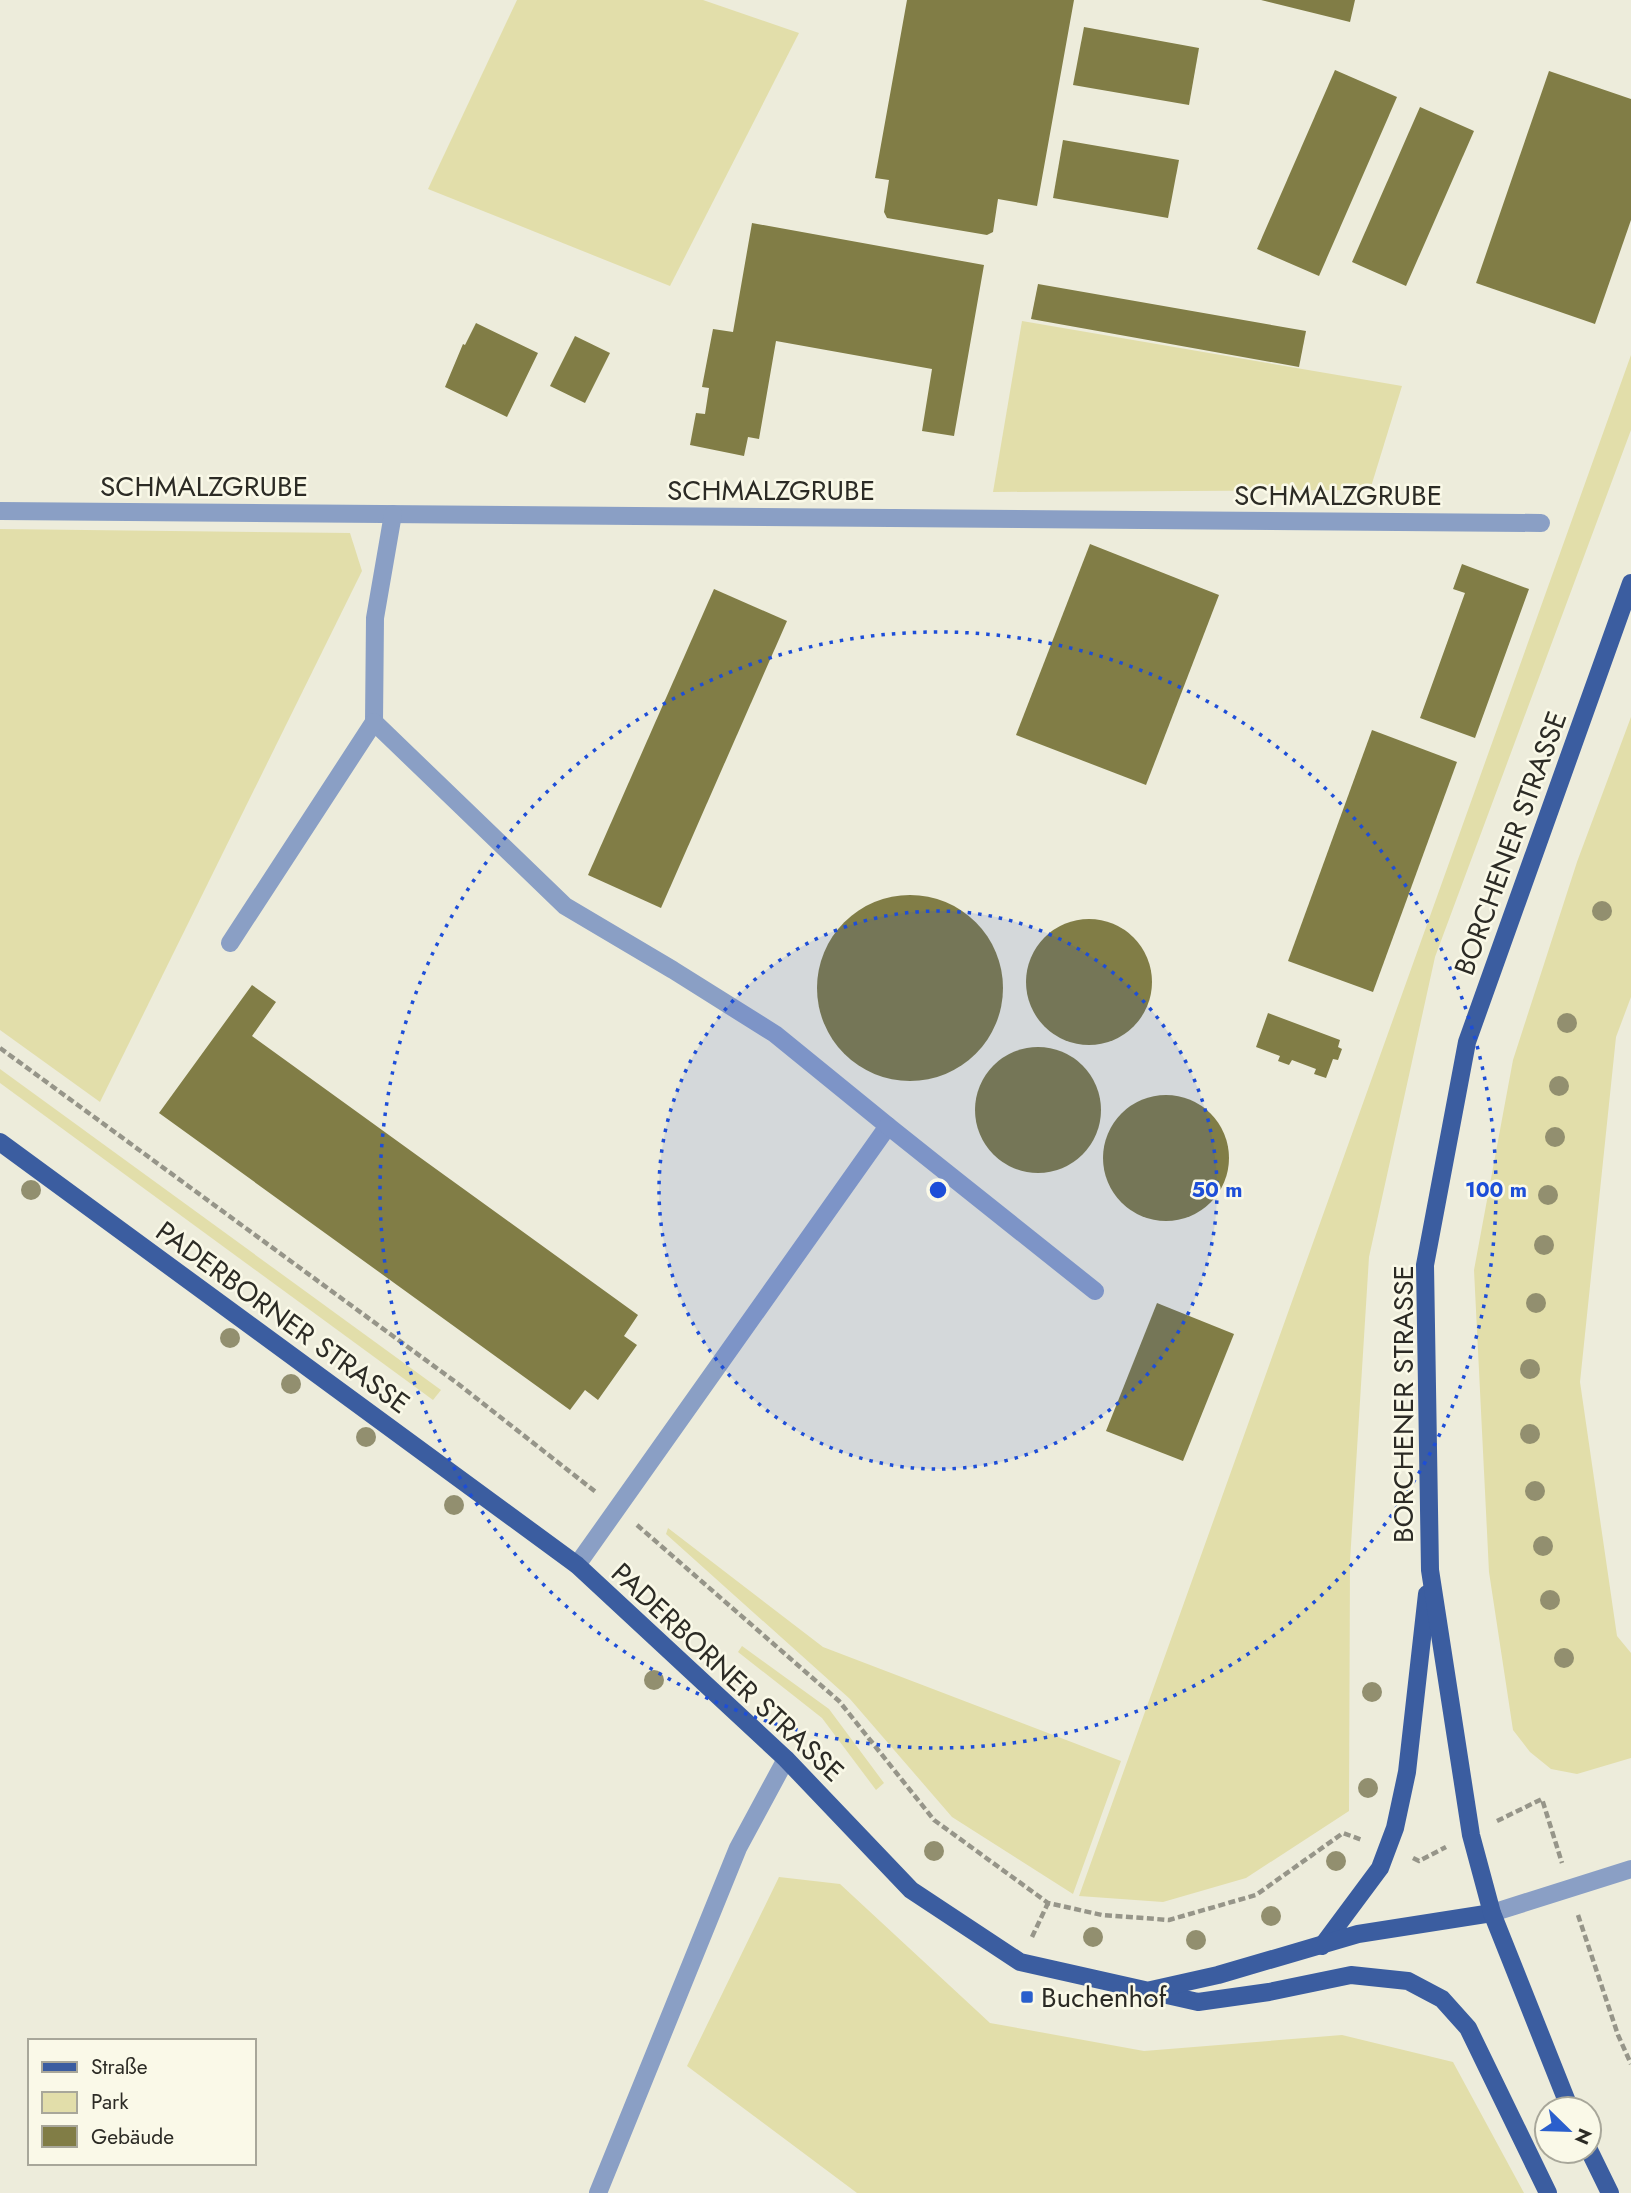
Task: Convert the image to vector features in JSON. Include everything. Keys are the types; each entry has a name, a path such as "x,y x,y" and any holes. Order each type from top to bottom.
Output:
{"main road":[{"name":"BORCHENER STRASSE","path":"1564,2095 1492,1913 1471,1835 1430,1570 1425,1265 1467,1042 1631,583"},
{"name":"PADERBORNER STRASSE","path":"0,1142 577,1565 786,1759 911,1890 1020,1962 1146,1990 1218,1975 1358,1934 1492,1913"},
{"path":"1322,1945 1380,1868 1395,1828 1407,1772 1430,1570"},
{"path":"1146,1990 1198,2002 1269,1992 1351,1975 1408,1981 1442,1998 1468,2028 1548,2193"},
{"path":"1596,2165 1610,2193"}],"street":[{"name":"SCHMALZGRUBE","path":"0,511 1541,523"},
{"path":"230,943 374,722 375,618 393,514"},
{"path":"374,722 565,906 775,1034 1095,1291"},
{"path":"577,1565 888,1126"},
{"path":"598,2193 738,1848 786,1759"},
{"path":"1492,1913 1631,1869"}],"path":[{"path":"0,1048 457,1383 617,1508 839,1701 934,1820 1048,1903 1102,1915 1169,1920 1256,1895 1343,1833 1419,1861 1542,1799 1618,2035 1631,2064"},
{"path":"1020,1962 1048,1903"}],"green space":[{"path":"517,0 703,0 799,33 670,286 428,189"},
{"path":"1022,321 1402,386 1370,490 993,492"},
{"path":"1631,355 1631,430 1435,957 1369,1257 1350,1561 1349,1811 1246,1878 1163,1902 1079,1896"},
{"path":"0,529 350,533 362,571 100,1102 0,1030"},
{"path":"1631,717 1631,997 1616,1037 1580,1382 1617,1636 1631,1653 1631,1758 1577,1774 1551,1769 1530,1752 1513,1730 1489,1572 1474,1270 1513,1060 1577,862"},
{"path":"0,1069 441,1390 433,1400 0,1083"},
{"path":"668,1528 823,1647 1121,1761 1073,1894 952,1817 850,1699 666,1534"},
{"path":"742,1646 829,1709 884,1783 876,1790 822,1718 738,1652"},
{"path":"779,1877 840,1884 990,2023 1144,2051 1342,2035 1453,2062 1524,2193 857,2193 687,2066"}],"building":[{"path":"907,0 1074,0 1037,206 998,199 993,232 987,235 887,218 884,212 889,180 875,178"},
{"path":"1261,0 1355,0 1350,22"},
{"path":"1084,27 1199,48 1189,105 1073,85"},
{"path":"1335,70 1397,97 1319,276 1257,249"},
{"path":"1549,71 1631,99 1631,220 1595,324 1476,283"},
{"path":"1420,107 1474,131 1406,286 1352,262"},
{"path":"1063,140 1179,160 1168,218 1053,198"},
{"path":"752,223 984,265 954,436 922,431 932,369 776,341 759,439 748,437 744,456 690,445 696,413 705,414 709,388 702,387 713,329 733,332"},
{"path":"1038,284 1306,331 1299,367 1031,319"},
{"path":"476,323 538,353 507,417 445,387 463,344 465,345"},
{"path":"575,336 610,353 585,403 550,386"},
{"path":"1090,544 1219,595 1146,785 1016,735"},
{"path":"1462,564 1529,589 1475,738 1420,718 1465,593 1453,589"},
{"path":"714,589 787,621 661,908 588,875"},
{"path":"1372,730 1457,762 1373,992 1288,961"},
{"path":"910,895 928,896 946,902 962,910 976,922 988,936 996,952 1002,970 1002,1006 996,1024 988,1040 976,1054 962,1066 946,1074 928,1080 910,1081 892,1080 874,1074 858,1066 844,1054 832,1040 824,1024 818,1006 817,988 818,970 824,952 832,936 844,922 858,910 874,902 892,896"},
{"path":"1089,919 1113,924 1134,937 1147,958 1152,982 1147,1006 1134,1027 1113,1040 1089,1045 1065,1040 1044,1027 1031,1006 1026,982 1031,958 1044,937 1065,924"},
{"path":"252,985 276,1002 252,1036 638,1315 624,1336 637,1345 598,1400 585,1390 570,1410 159,1113"},
{"path":"1268,1013 1340,1040 1338,1047 1342,1049 1338,1060 1333,1059 1326,1078 1314,1074 1316,1069 1292,1060 1289,1065 1278,1061 1280,1056 1256,1047"},
{"path":"1038,1047 1062,1052 1082,1066 1096,1086 1101,1110 1096,1134 1082,1154 1062,1168 1038,1173 1014,1168 994,1154 980,1134 975,1110 980,1086 994,1066 1014,1052"},
{"path":"1166,1095 1190,1100 1211,1113 1224,1134 1229,1158 1224,1182 1211,1203 1190,1216 1166,1221 1142,1216 1121,1203 1108,1182 1103,1158 1108,1134 1121,1113 1142,1100"},
{"path":"1157,1303 1234,1334 1183,1461 1106,1431"}],"place":[{"name":"Buchenhof","path":"1027,1997"}]}
